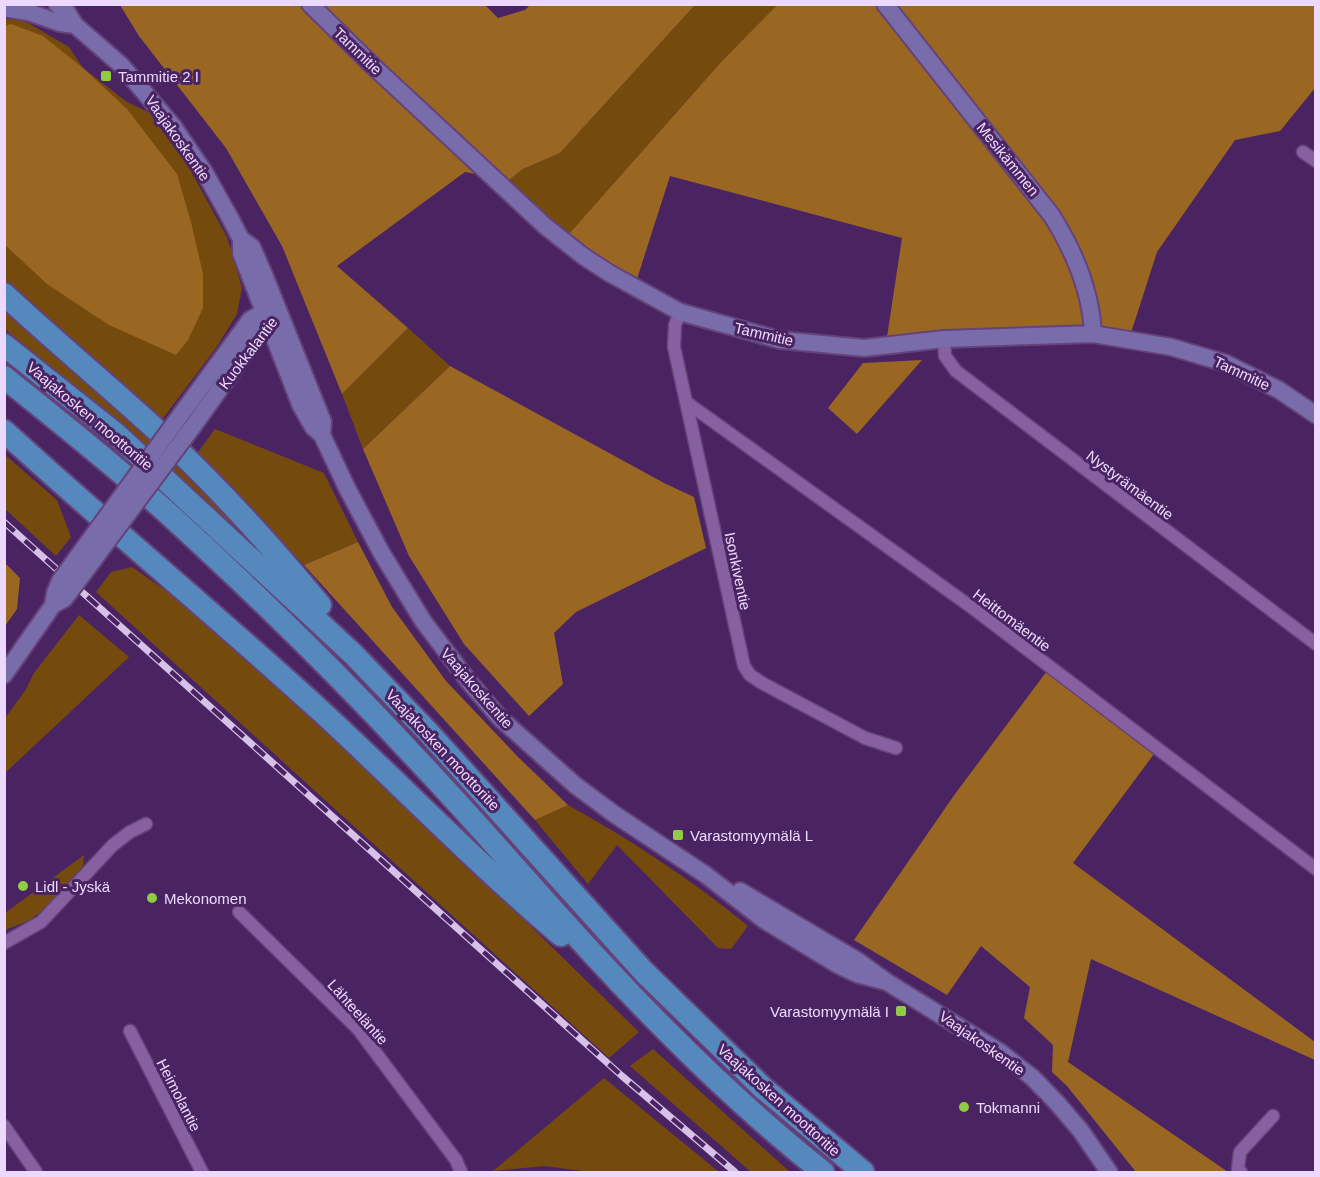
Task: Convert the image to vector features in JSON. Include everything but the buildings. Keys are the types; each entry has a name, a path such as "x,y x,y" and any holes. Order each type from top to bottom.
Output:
{"highway":[{"path":"4,294 210,481 294,573 330,617 353,654"},
{"name":"Vaajakosken moottoritie","path":"4,345 116,434 353,654 652,980 763,1088 863,1173"},
{"name":"Vaajakosken moottoritie","path":"4,377 131,481 235,576 355,693 414,755 593,954 685,1048 823,1173"},
{"path":"4,431 109,526 239,637 514,895 562,936 593,954"}],"main road":[{"path":"4,8 12,4"},
{"name":"Vaajakoskentie","path":"57,4 67,12 75,25 121,65 173,126 205,172 241,239 241,253 271,317 301,406 313,427 322,435 381,552 423,621 477,692 500,718 574,785 706,875 765,920 838,965 857,974 887,982 1000,1052 1033,1078 1058,1104 1082,1131 1109,1173"},
{"name":"Tammitie","path":"310,4 545,226 609,273 680,312 780,340 864,348 944,339 1093,334 1171,347 1226,363 1279,390 1316,415"},
{"name":"Mesikämmen","path":"885,4 1052,216 1065,238 1080,276 1092,315 1093,334"},
{"name":"Vaajakoskentie","path":"4,8 75,25"},
{"name":"Kuokkalantie","path":"4,675 53,605 60,580 109,526 188,419 271,317"}],"street":[{"path":"1303,152 1316,161"},
{"name":"Isonkiventie","path":"680,312 675,325 674,347 744,666 750,675 772,689 865,738 896,748"},
{"name":"Nystyrämäentie","path":"944,339 945,356 956,372 1316,644"},
{"name":"Heittomäentie","path":"686,402 974,609 1316,869"},
{"path":"4,943 41,922 113,845 129,832 146,824"},
{"name":"Lähteeläntie","path":"239,912 358,1029 456,1160 461,1173"},
{"name":"Heimolantie","path":"130,1031 202,1173"},
{"path":"1241,1173 1238,1169 1240,1152 1273,1116"},
{"path":"4,1126 36,1173"}],"shaded area":[{"path":"484,4 498,18 525,10 530,5 695,5 560,153 523,169 509,180 465,172 337,266 408,328 342,394 282,246 226,148 139,36 120,5"},
{"path":"695,5 777,5 722,61 568,235 509,180 523,169 560,153"},
{"path":"777,5 1315,5 1315,88 1280,131 1235,140 1157,252 1131,333 887,337 902,238 670,176 636,282 586,251 568,235 722,61"},
{"path":"5,19 23,20 69,47 83,68 127,102 148,112 187,164 227,237 242,288 237,314 216,348 161,421 30,308 5,283"},
{"path":"11,24 43,36 83,68 127,109 177,174 203,274 203,308 188,340 176,355 109,325 47,284 5,245 4,26"},
{"path":"4,306 204,488 253,544 140,441 5,329"},
{"path":"408,328 450,366 363,449 342,394"},
{"path":"922,360 857,434 828,408 863,363"},
{"path":"450,366 664,483 694,497 706,548 576,612 554,633 563,684 529,716 464,644 409,556 363,449"},
{"path":"215,429 324,473 358,542 304,565 196,455"},
{"path":"4,454 57,500 71,537 56,556 5,509"},
{"path":"358,542 392,607 446,681 517,756 568,805 535,820 304,565"},
{"path":"5,563 20,578 17,609 5,626"},
{"path":"132,567 185,604 325,726 639,1032 609,1058 96,592 111,572"},
{"path":"79,615 129,657 5,773 5,718 25,691 34,673"},
{"path":"1050,667 1157,750 1073,863 1315,1042 1315,1060 1091,959 1068,1062 1228,1172 1136,1172 1067,1086 1052,1072 1053,1045 1024,1018 1030,987 981,946 947,995 854,940 955,794"},
{"path":"568,805 661,861 748,926 731,949 718,948 617,845 588,884 535,820"},
{"path":"84,855 83,866 44,909 30,920 5,930 5,913"},
{"path":"653,1049 790,1172 751,1172 630,1066"},
{"path":"604,1078 719,1172 591,1172 544,1166 493,1171"}],"railway":[{"path":"4,522 622,1076 735,1172"}],"place":[{"name":"Tammitie 2 I","path":"106,76"},
{"name":"Varastomyymälä L","path":"678,835"},
{"name":"Lidl - Jyskä","path":"23,886"},
{"name":"Mekonomen","path":"152,898"},
{"name":"Varastomyymälä I","path":"901,1011"},
{"name":"Tokmanni","path":"964,1107"}]}
